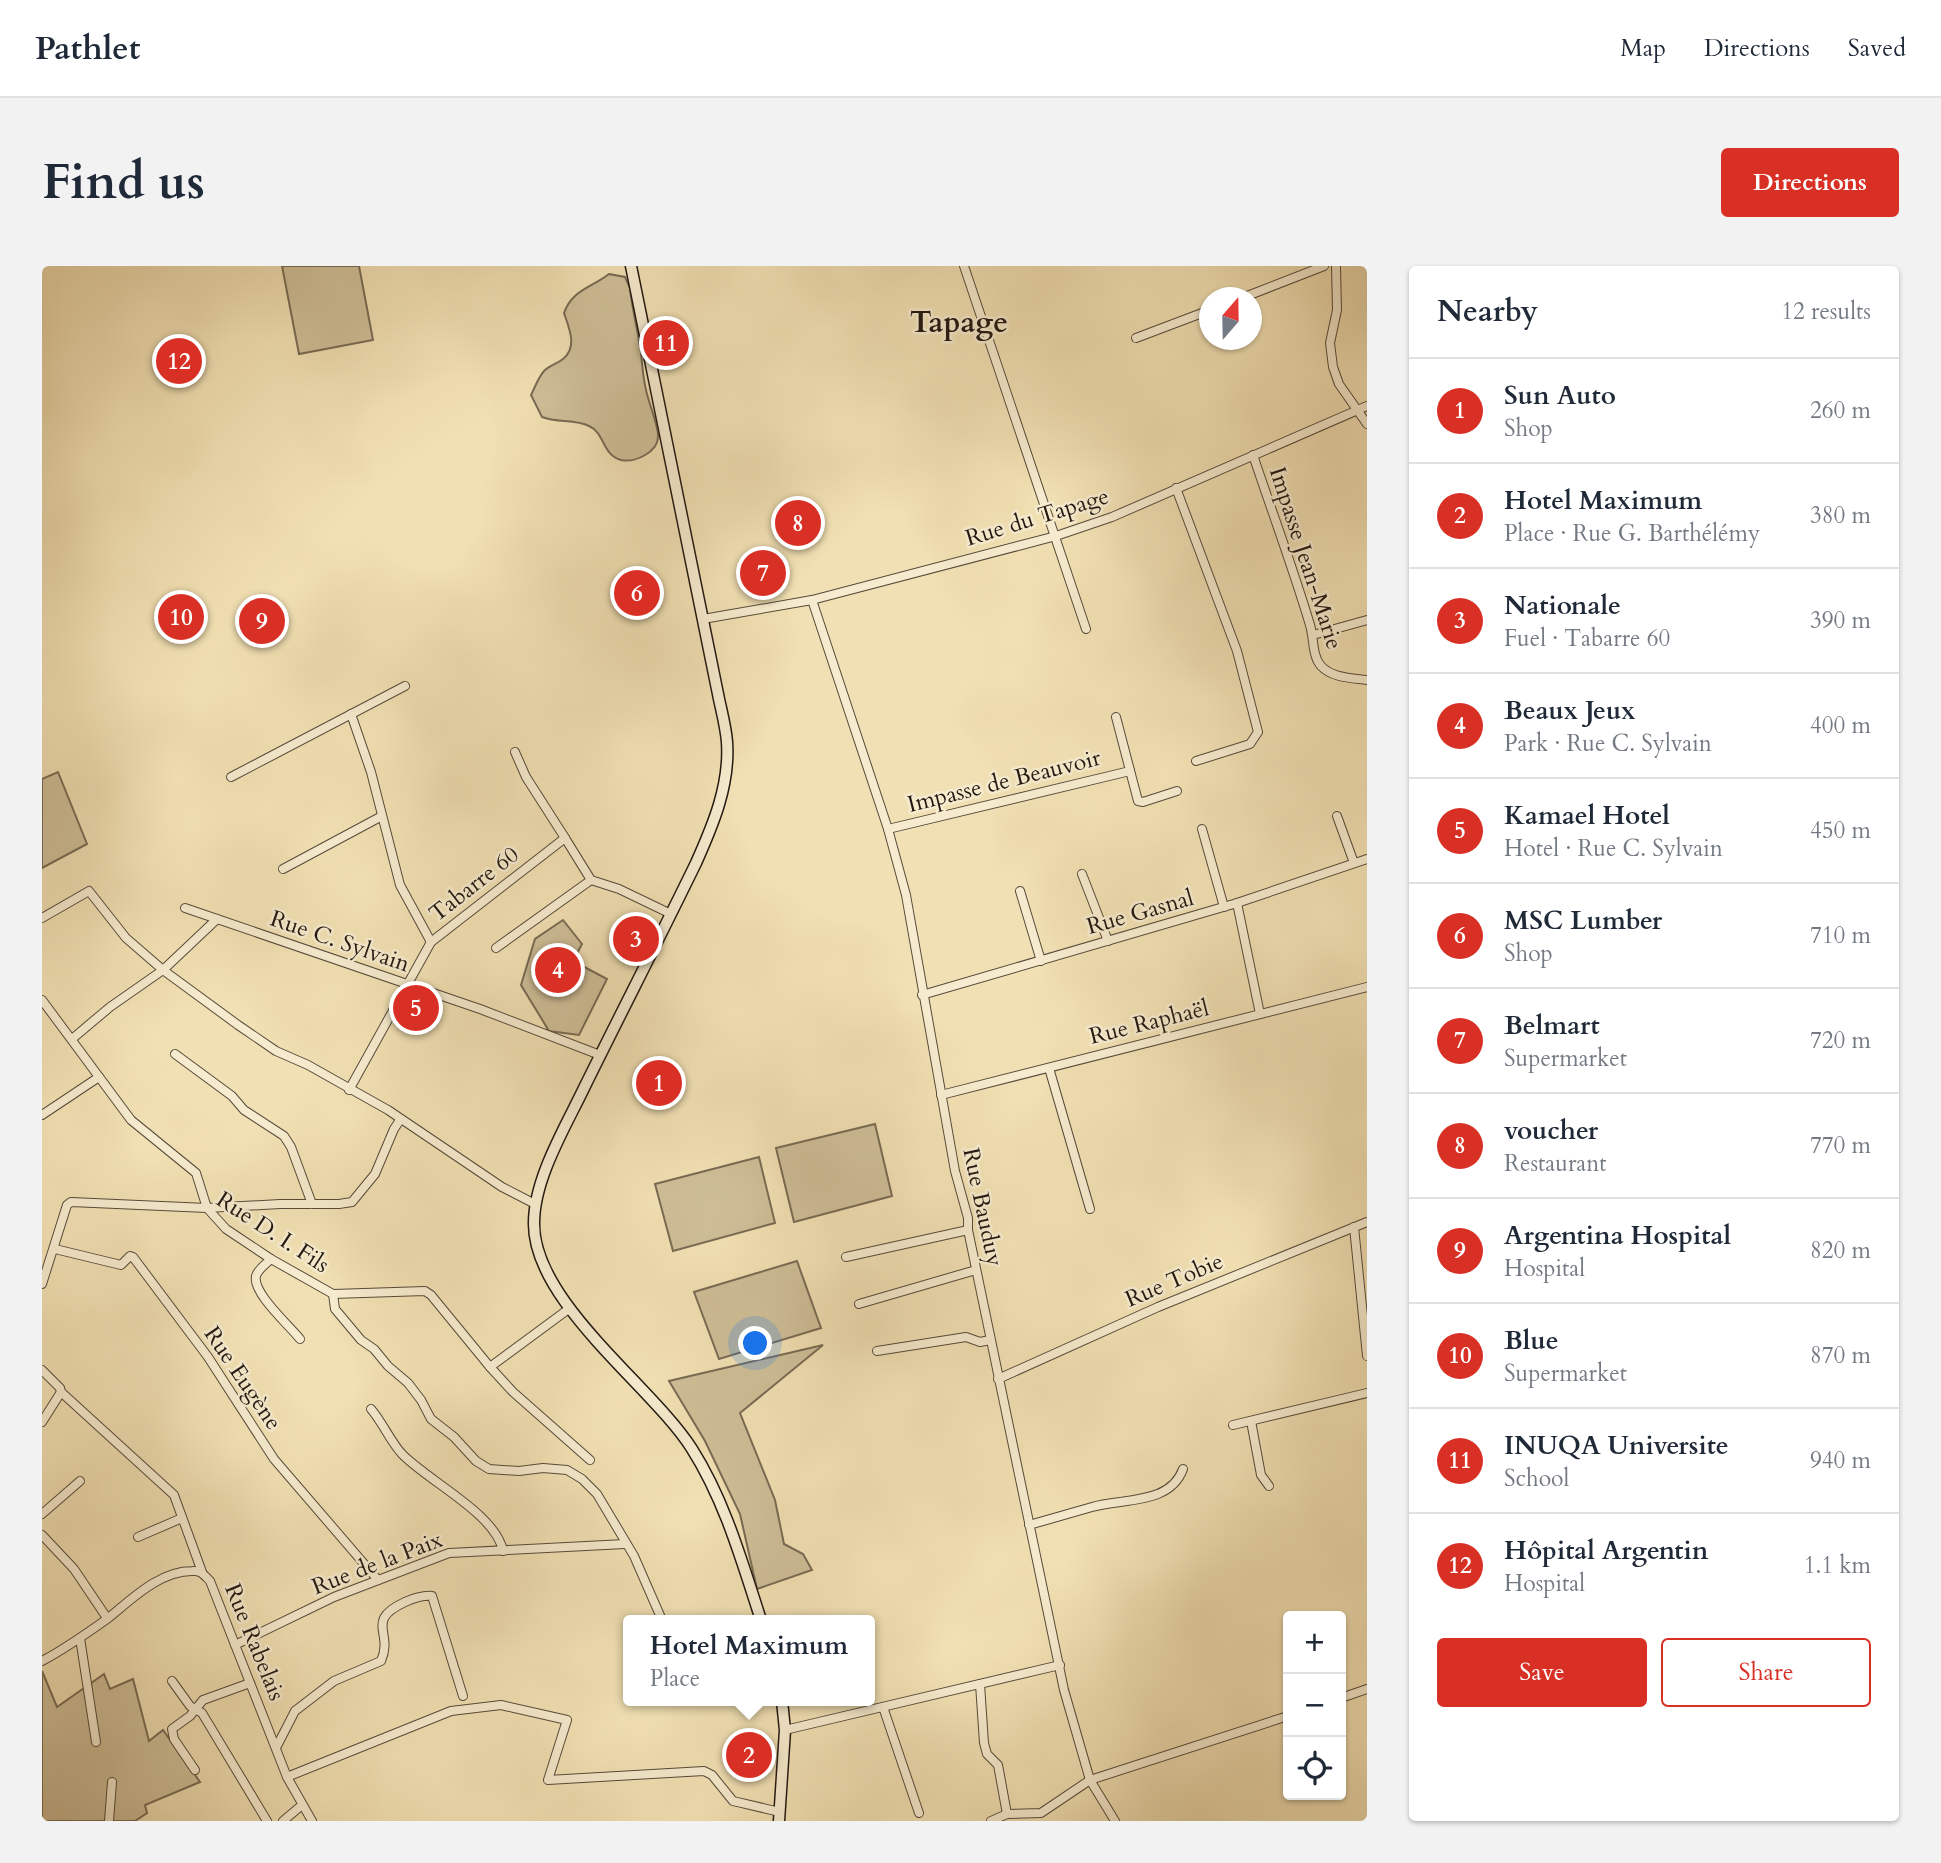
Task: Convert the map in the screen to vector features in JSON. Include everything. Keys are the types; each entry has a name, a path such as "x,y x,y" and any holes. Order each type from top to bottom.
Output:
{"main road":[{"path":"631,266 727,743 726,776 713,824 554,1150 535,1204 533,1226 536,1244 552,1281 570,1308 611,1359 668,1418 691,1447 722,1508 759,1615"},
{"path":"780,1817 785,1730 783,1706"}],"street":[{"path":"964,266 1086,629"},
{"path":"1262,290 1324,266"},
{"path":"1336,266 1337,310 1331,342 1333,367 1339,384 1363,408 1367,424"},
{"path":"1136,338 1199,314"},
{"name":"Rue du Tapage","path":"703,619 812,600 1056,536 1112,517 1363,408"},
{"name":"Impasse Jean-Marie","path":"1253,455 1295,575 1313,635 1317,660 1324,669 1342,677 1367,680"},
{"path":"1176,488 1237,651 1258,732 1250,744 1196,761"},
{"name":"Rue Bauduy","path":"812,600 888,829 906,895 955,1171 968,1218 968,1230 990,1340 1064,1690 1090,1780 1115,1821"},
{"path":"1313,635 1367,620"},
{"path":"231,777 405,687"},
{"path":"351,715 401,885 431,942"},
{"path":"1116,718 1139,802 1177,791"},
{"path":"515,752 526,777 591,880 619,889 671,914"},
{"name":"Impasse de Beauvoir","path":"888,829 1130,771"},
{"path":"283,869 382,816"},
{"path":"1337,816 1354,863"},
{"path":"1202,829 1224,907"},
{"name":"Tabarre 60","path":"349,1090 431,942 565,838"},
{"name":"Rue Gasnal","path":"922,995 1224,907 1367,859"},
{"path":"1082,874 1108,941"},
{"path":"496,948 591,880"},
{"path":"42,918 89,891 127,938 208,1004 276,1051 308,1065 388,1110 502,1187 535,1204"},
{"path":"1020,891 1041,961"},
{"path":"1237,903 1260,1014"},
{"name":"Rue C. Sylvain","path":"185,908 480,1009 600,1055"},
{"path":"72,1039 110,1007 163,970 217,919"},
{"name":"Rue Raphaël","path":"941,1095 1367,986"},
{"path":"42,1000 131,1120 196,1173 207,1208 352,1202 375,1174 400,1120"},
{"path":"175,1054 232,1096 244,1110 284,1136 289,1142 312,1204"},
{"path":"1049,1068 1090,1209"},
{"path":"42,1115 99,1077"},
{"name":"Rue D. I. Fils","path":"55,1249 67,1205 71,1202 207,1208 226,1229 271,1259 333,1294 425,1291 432,1295 490,1367"},
{"name":"Rue Tobie","path":"998,1379 1158,1307 1367,1222"},
{"path":"1354,1227 1367,1356"},
{"path":"846,1257 968,1230"},
{"path":"42,1284 55,1249"},
{"name":"Rue Eugène","path":"55,1249 121,1265 130,1256 133,1257 208,1357 274,1459 378,1580"},
{"path":"271,1259 256,1275 257,1282 267,1302 300,1339"},
{"path":"859,1304 976,1270"},
{"path":"333,1294 335,1309 361,1340 374,1349 388,1366 408,1383 422,1400 431,1419 454,1437 476,1461 489,1469 567,1470 582,1479 597,1494 625,1544 635,1556 660,1615"},
{"path":"570,1308 490,1367 513,1392 590,1460"},
{"path":"877,1351 966,1338 980,1342 990,1340"},
{"path":"42,1370 61,1392 174,1495 202,1572"},
{"path":"42,1422 61,1392"},
{"path":"1233,1425 1367,1393"},
{"path":"372,1409 386,1427 392,1443 404,1456 483,1519 501,1539 503,1550"},
{"path":"1251,1421 1261,1475 1269,1486"},
{"path":"1029,1525 1095,1506 1160,1493 1178,1481 1184,1469"},
{"path":"42,1514 80,1482"},
{"path":"138,1537 183,1518"},
{"path":"42,1535 74,1569 107,1618"},
{"name":"Rue de la Paix","path":"235,1645 334,1597 449,1553 625,1544"},
{"name":"Rue Rabelais","path":"42,1661 80,1638 150,1585 192,1570 202,1572 210,1581 287,1777 312,1821"},
{"path":"277,1746 295,1711 334,1681 381,1661 385,1651 382,1625 386,1613 424,1595 432,1597 463,1696"},
{"path":"80,1638 96,1742"},
{"path":"785,1730 1060,1665"},
{"path":"172,1681 190,1706 202,1713 267,1821"},
{"path":"195,1769 172,1732 174,1727 190,1716 203,1700 250,1683"},
{"path":"980,1684 986,1754 998,1765 1007,1814"},
{"path":"1346,1696 1367,1689"},
{"path":"287,1777 451,1711 502,1705 567,1720 548,1780 704,1771 712,1775 733,1801 780,1817"},
{"path":"883,1707 919,1813"},
{"path":"991,1821 1007,1814 1044,1817 1090,1780 1283,1718"},
{"path":"109,1821 112,1782"},
{"path":"283,1821 302,1805"}],"shaded area":[{"path":"282,266 359,266 373,340 299,354"},
{"path":"609,274 625,277 630,288 645,385 658,433 657,442 650,452 627,460 610,454 598,434 589,426 542,417 531,395 544,371 563,359 570,349 571,337 564,313 567,305 577,294"},
{"path":"58,772 87,844 42,868 42,779"},
{"path":"563,920 582,944 573,961 607,979 579,1035 549,1031 521,985 535,939"},
{"path":"875,1124 892,1196 794,1222 776,1148"},
{"path":"759,1157 775,1223 673,1251 655,1184"},
{"path":"797,1261 821,1328 719,1359 694,1292"},
{"path":"823,1345 740,1413 775,1500 784,1544 803,1554 812,1570 757,1589 740,1514 705,1441 669,1381"},
{"path":"42,1671 57,1707 104,1674 110,1689 133,1679 149,1741 163,1730 200,1782 145,1805 147,1813 135,1821 42,1821"}],"place":[{"name":"INUQA Universite","path":"666,343"},
{"name":"Hôpital Argentin","path":"179,361"},
{"name":"voucher","path":"798,523"},
{"name":"Belmart","path":"763,573"},
{"name":"MSC Lumber","path":"637,593"},
{"name":"Blue","path":"181,617"},
{"name":"Argentina Hospital","path":"262,621"},
{"name":"Nationale","path":"636,939"},
{"name":"Beaux Jeux","path":"558,970"},
{"name":"Kamael Hotel","path":"416,1008"},
{"name":"Sun Auto","path":"659,1083"},
{"name":"Hotel Maximum","path":"749,1755"}],"district":[{"name":"Tapage","path":"959,322"}]}
